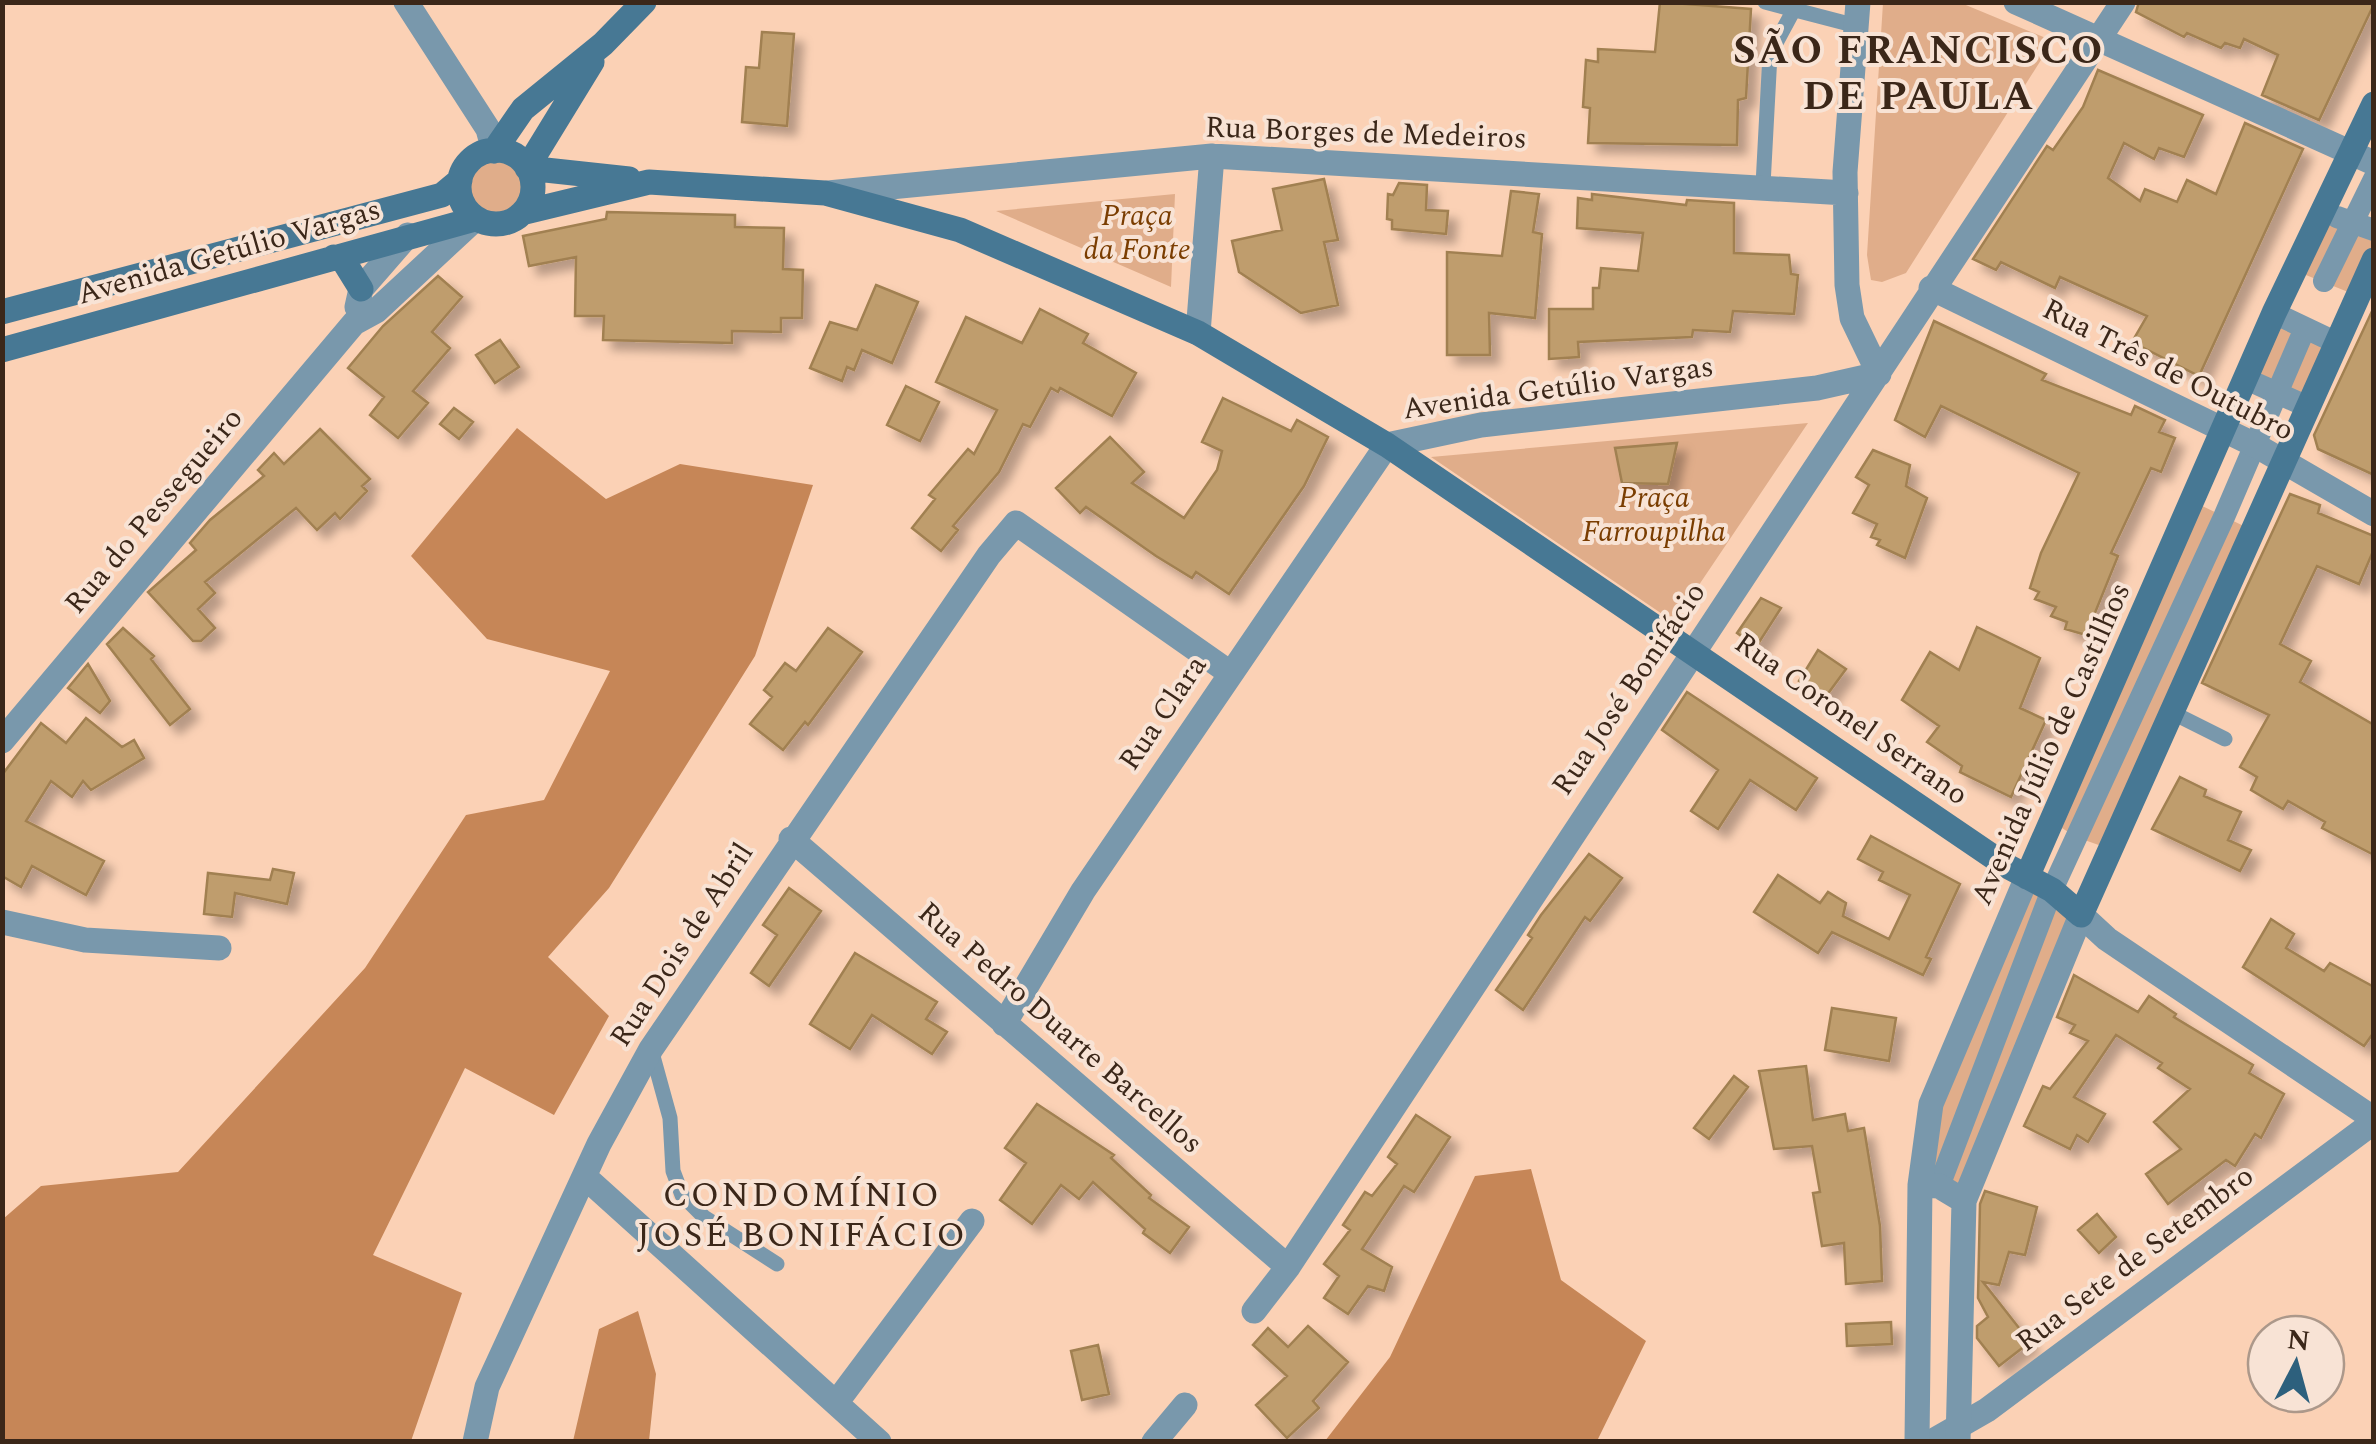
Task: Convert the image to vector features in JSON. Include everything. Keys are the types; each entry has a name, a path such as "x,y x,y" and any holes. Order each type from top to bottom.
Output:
{"main road":[{"path":"494,151 522,109 603,44 644,2"},
{"path":"527,168 603,44"},
{"name":"Avenida Júlio de Castilhos","path":"2027,876 2274,314 2324,213 2362,158 2373,105"},
{"path":"408,235 451,188 471,159 494,151 517,158 527,168 533,186 525,212 506,222 475,219 451,188"},
{"path":"527,168 648,182"},
{"name":"Avenida Getúlio Vargas","path":"525,212 648,182 824,193 960,230 1198,334 1387,445"},
{"name":"Avenida Getúlio Vargas","path":"2,312 451,188"},
{"name":"Avenida Getúlio Vargas","path":"2,350 475,219"},
{"path":"334,257 343,260 361,289"},
{"path":"2081,915 2168,711 2374,260"},
{"name":"Rua Coronel Serrano","path":"1387,445 2052,890 2081,915"}],"street":[{"path":"406,2 488,129 494,151"},
{"path":"2016,2 2097,42 2362,158"},
{"name":"Rua José Bonifácio","path":"1254,1311 1288,1267 2123,2"},
{"path":"1856,14 1846,193 1852,318 1878,374"},
{"path":"1198,334 1212,156"},
{"name":"Rua Borges de Medeiros","path":"824,193 1212,156 1763,185 1846,193"},
{"path":"2324,281 2363,226 2374,179"},
{"path":"2324,213 2363,226"},
{"name":"Rua do Pessegueiro","path":"2,741 354,322 376,311 475,219"},
{"name":"Rua do Pessegueiro","path":"354,322 361,289 408,235"},
{"path":"2296,270 2358,296"},
{"name":"Rua Três de Outubro","path":"1931,288 2255,445 2374,514"},
{"path":"2274,314 2337,343"},
{"path":"1964,1200 1929,1185 2052,890 2224,518 2305,328"},
{"name":"Avenida Getúlio Vargas","path":"1387,445 1480,426 1816,388 1878,374"},
{"path":"2246,379 2306,406"},
{"name":"Rua Clara","path":"1004,1024 1082,891 1387,445"},
{"path":"2194,502 2252,530"},
{"name":"Rua Dois de Abril","path":"475,1442 487,1387 585,1176 651,1049 791,839 989,555 1016,524 1230,673"},
{"path":"2051,821 2076,838 2110,850"},
{"name":"Rua Pedro Duarte Barcellos","path":"791,839 1288,1267"},
{"name":"Avenida Júlio de Castilhos","path":"1917,1442 1932,1104 2027,876"},
{"path":"1958,1436 1964,1200 2081,915"},
{"name":"Rua Coronel Serrano","path":"2081,915 2107,938 2374,1120"},
{"path":"2,922 86,940 220,948"},
{"name":"Rua Sete de Setembro","path":"1931,1442 1958,1436 2374,1120"},
{"path":"585,1176 879,1442"},
{"path":"836,1403 972,1221"},
{"path":"1154,1442 1185,1405"}],"lane":[{"path":"1765,2 1856,14"},
{"path":"1763,185 1770,54 1797,6"},
{"path":"2168,711 2225,739"},
{"path":"651,1049 670,1118 673,1172 682,1195 704,1218 777,1264"}],"green space":[{"path":"1883,3 1961,3 2053,41 1906,273 1882,282 1871,280 1867,255"},
{"path":"496,160 517,168 525,189 517,210 496,218 475,210 467,189 475,168"},
{"name":"Praça da Fonte","path":"1175,194 1171,287 996,211"},
{"path":"2324,213 2373,230 2373,260 2358,296 2296,271"},
{"path":"2274,313 2337,343 2306,406 2246,379"},
{"name":"Praça Farroupilha","path":"1808,423 1674,622 1431,457"},
{"path":"2194,502 2252,530 2110,849 2076,837 2051,821"},
{"path":"2027,877 2081,915 1964,1201 1920,1185 1931,1104"}],"shaded area":[{"path":"517,428 606,499 680,464 813,485 755,656 609,888 548,957 609,1016 554,1115 465,1068 373,1255 462,1293 411,1441 3,1441 3,1219 41,1186 178,1172 365,968 466,815 544,800 610,671 487,639 411,556"},
{"path":"1531,1169 1561,1280 1646,1341 1597,1441 1325,1441 1390,1357 1475,1176"},
{"path":"638,1311 656,1374 649,1441 573,1441 599,1329"}],"building":[{"path":"1660,2 1751,9 1746,98 1738,100 1737,145 1588,143 1590,108 1583,107 1586,60 1598,62 1598,49 1655,52"},
{"path":"2139,2 2374,4 2319,120 2262,95 2278,55 2244,39 2240,48 2225,43 2221,48 2187,33 2184,37 2136,12"},
{"path":"762,32 794,34 787,126 742,122 746,67 759,68"},
{"path":"2098,70 2203,115 2184,157 2159,148 2154,159 2124,143 2108,178 2140,201 2145,189 2177,202 2187,180 2216,194 2245,123 2303,149 2199,376 2132,342 2147,316 2060,277 2055,288 2001,262 1996,270 1973,259 2047,146 2053,150 2083,107"},
{"path":"1324,179 1338,240 1324,242 1338,305 1301,313 1239,272 1232,241 1282,230 1273,189"},
{"path":"1399,183 1427,185 1426,210 1448,211 1446,234 1392,229 1392,220 1387,219 1388,194 1393,195"},
{"path":"1511,191 1539,194 1533,232 1542,234 1535,318 1489,313 1490,355 1447,355 1447,252 1502,256"},
{"path":"1592,194 1686,205 1687,200 1734,203 1734,253 1789,255 1791,274 1798,275 1794,314 1733,311 1730,332 1693,330 1692,337 1578,342 1579,357 1549,359 1549,309 1593,309 1593,288 1599,288 1601,268 1638,271 1643,233 1577,228 1578,198 1592,200"},
{"path":"607,212 735,215 735,227 784,228 783,269 803,270 802,318 781,318 781,332 732,331 732,343 603,340 604,316 575,316 576,257 529,266 523,236 606,219"},
{"path":"438,276 462,297 432,332 450,348 413,391 428,403 398,438 370,415 384,397 348,368 383,326"},
{"path":"876,285 918,302 892,363 862,350 854,370 847,367 842,381 810,368 830,322 857,330"},
{"path":"2374,307 2374,475 2318,449 2314,435"},
{"path":"1040,309 1088,334 1083,343 1136,373 1112,416 1060,388 1058,392 1051,388 1030,427 1023,424 999,472 953,526 958,530 941,551 912,528 935,499 929,495 968,449 974,454 997,410 936,382 966,317 1022,343"},
{"path":"1934,321 2046,374 2042,380 2131,415 2135,406 2165,420 2159,432 2175,438 2161,472 2151,468 2111,553 2118,556 2086,635 2065,629 2067,622 2051,616 2056,607 2035,599 2039,592 2030,588 2041,553 2079,473 1941,406 1925,437 1895,420"},
{"path":"500,340 519,367 495,383 476,355"},
{"path":"906,386 939,402 920,441 887,425"},
{"path":"1223,398 1291,431 1297,420 1328,437 1304,486 1229,594 1196,572 1192,578 1086,507 1080,513 1056,488 1110,437 1144,472 1132,483 1184,518 1217,470 1222,451 1202,442"},
{"path":"454,408 473,422 459,439 440,424"},
{"path":"320,429 370,479 362,486 367,491 340,519 335,513 317,530 296,508 205,582 215,593 198,609 215,628 201,641 193,641 148,592 196,550 190,543 210,520 264,476 258,470 274,453 284,464"},
{"path":"1677,443 1668,484 1622,483 1615,448"},
{"path":"1873,450 1910,465 1906,486 1927,498 1905,558 1877,545 1880,540 1871,537 1877,524 1853,513 1869,485 1856,477"},
{"path":"2290,494 2320,505 2318,513 2374,536 2374,549 2359,584 2317,566 2280,644 2311,661 2300,682 2374,725 2374,855 2322,828 2325,822 2288,801 2283,809 2251,790 2257,777 2240,767 2269,715 2202,683"},
{"path":"1761,598 1781,608 1756,647 1737,633"},
{"path":"1977,627 2040,658 2020,708 2046,720 2011,797 1960,772 1962,766 1927,742 1939,726 1902,700 1930,652 1959,670"},
{"path":"123,628 154,656 151,659 190,709 170,725 107,644"},
{"path":"828,628 862,652 808,725 805,722 783,750 750,724 772,697 764,690 785,663 796,671"},
{"path":"1818,650 1846,669 1824,699 1799,681"},
{"path":"88,664 110,701 100,713 68,688"},
{"path":"1687,692 1817,778 1796,810 1750,780 1718,829 1691,811 1718,770 1662,730"},
{"path":"86,718 122,747 134,740 144,758 91,790 83,781 72,797 51,781 26,821 104,861 86,895 32,866 21,887 2,876 2,775 41,723 66,743"},
{"path":"2180,777 2206,790 2204,796 2241,812 2228,840 2251,850 2240,871 2152,829"},
{"path":"1871,836 1960,884 1926,957 1931,959 1923,975 1832,932 1818,953 1754,912 1778,875 1820,903 1828,892 1846,903 1843,916 1889,939 1910,895 1879,880 1883,872 1858,859"},
{"path":"1589,854 1622,878 1590,921 1585,917 1523,1010 1496,990 1532,938 1528,935 1541,915"},
{"path":"273,869 294,873 287,904 235,893 232,917 204,914 208,873 270,880"},
{"path":"789,888 821,911 769,986 751,973 777,935 763,925"},
{"path":"2271,919 2294,934 2286,948 2324,971 2330,963 2374,987 2374,1032 2364,1046 2243,967"},
{"path":"855,953 937,1002 926,1019 947,1032 932,1054 872,1015 850,1049 810,1024"},
{"path":"2074,975 2138,1012 2149,996 2176,1014 2174,1017 2253,1065 2249,1073 2284,1094 2261,1138 2255,1134 2235,1166 2226,1160 2168,1204 2146,1174 2181,1149 2154,1122 2190,1089 2158,1068 2162,1063 2116,1035 2074,1097 2105,1114 2088,1142 2077,1135 2070,1149 2024,1126 2043,1086 2050,1089 2088,1041 2070,1033 2075,1025 2057,1017"},
{"path":"1832,1008 1896,1018 1889,1061 1825,1050"},
{"path":"1806,1066 1813,1120 1845,1114 1848,1131 1864,1128 1880,1226 1882,1281 1846,1284 1844,1243 1822,1246 1813,1193 1820,1192 1812,1146 1774,1149 1759,1071"},
{"path":"1734,1076 1748,1087 1709,1139 1694,1128"},
{"path":"1037,1104 1114,1155 1111,1158 1151,1195 1149,1198 1189,1227 1170,1253 1143,1233 1145,1229 1093,1182 1079,1199 1061,1185 1032,1224 1000,1200 1026,1163 1005,1148"},
{"path":"1416,1115 1450,1137 1414,1192 1404,1186 1362,1249 1392,1267 1384,1291 1368,1286 1348,1314 1324,1298 1339,1276 1324,1264 1350,1230 1343,1225 1365,1192 1372,1196 1397,1164 1388,1157"},
{"path":"1985,1191 2037,1207 2025,1255 2009,1252 1999,1285 1983,1282 2030,1342 1999,1366 1977,1338 1977,1326 1988,1317 1978,1298 1980,1204"},
{"path":"2097,1214 2116,1237 2099,1253 2078,1230"},
{"path":"1891,1322 1892,1344 1847,1346 1846,1324"},
{"path":"1308,1326 1348,1362 1313,1401 1319,1408 1287,1438 1256,1405 1287,1376 1253,1345 1268,1328 1288,1347"},
{"path":"1098,1345 1109,1394 1082,1400 1071,1351"}],"district":[{"name":"SÃO FRANCISCO DE PAULA","path":"1919,74"},
{"name":"CONDOMÍNIO JOSÉ BONIFÁCIO","path":"802,1215"}]}
